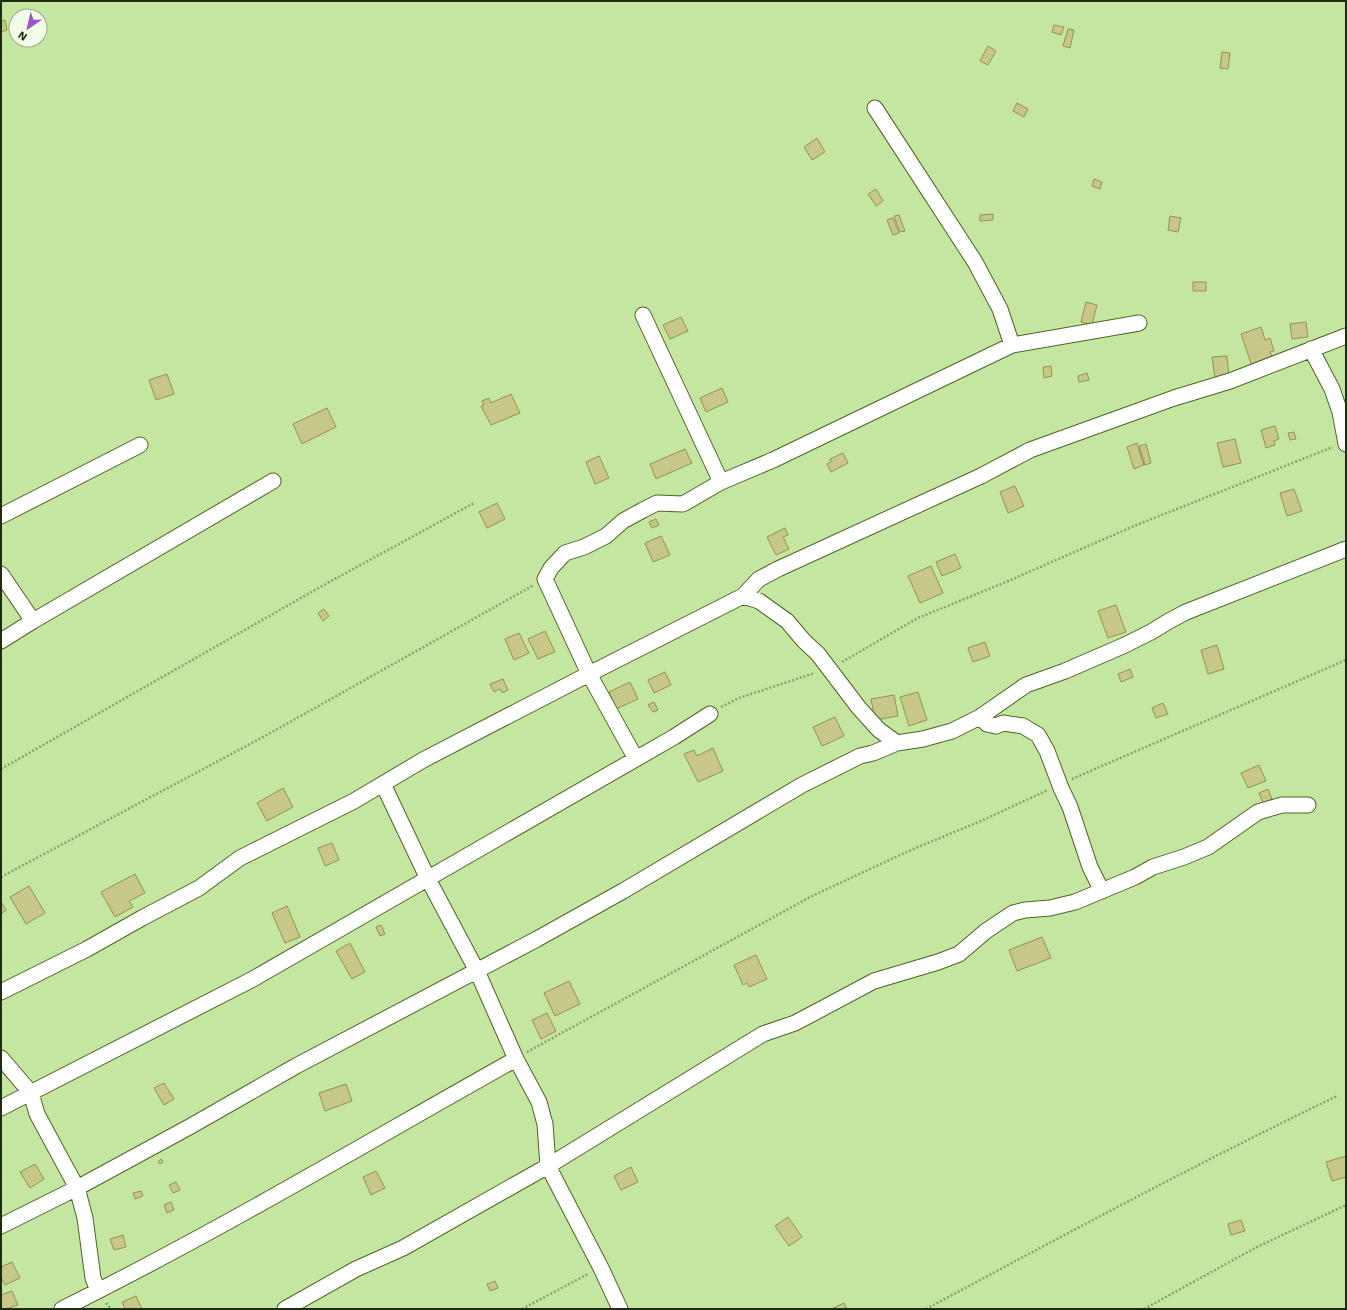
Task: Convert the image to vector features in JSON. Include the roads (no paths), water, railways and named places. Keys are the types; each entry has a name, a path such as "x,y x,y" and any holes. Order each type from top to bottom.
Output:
{"street":[{"path":"875,108 975,262 1000,309 1012,345"},
{"path":"642,315 721,482"},
{"path":"636,759 589,674 545,579 550,568 565,553 584,547 606,536 623,521 657,503 682,504 721,482 774,460 1012,345 1139,323"},
{"path":"1,992 87,949 199,888 240,858 354,801 423,760 743,596 759,579 778,569 981,476 1030,450 1174,398 1230,381 1346,336"},
{"path":"1311,349 1332,389 1340,412 1346,443"},
{"path":"1,516 140,446"},
{"path":"1,641 273,481"},
{"path":"1,1226 76,1188 191,1126 296,1066 477,972 616,894 802,785 860,756 873,753 897,743 923,740 952,732 980,717 1026,685 1065,671 1125,645 1186,612 1346,549"},
{"path":"1,574 33,621"},
{"path":"743,596 759,602 787,621 804,641 818,654 879,730 897,743"},
{"path":"1,1108 253,979 674,737 710,714"},
{"path":"980,717 987,724 996,726 1003,724 1023,726 1038,735 1047,751 1070,807 1090,866 1102,891"},
{"path":"383,784 428,879 477,972 516,1058 539,1102 545,1124 548,1166 601,1268 620,1309"},
{"path":"285,1309 356,1269 403,1248 548,1166 763,1034 795,1023 874,981 938,962 959,954 986,931 1014,913 1075,902 1135,878 1153,867 1208,847 1258,812 1282,805 1308,805"},
{"path":"1,1058 32,1093 36,1114 76,1188 85,1218 93,1278 98,1291"},
{"path":"62,1309 255,1206 516,1058"}]}
